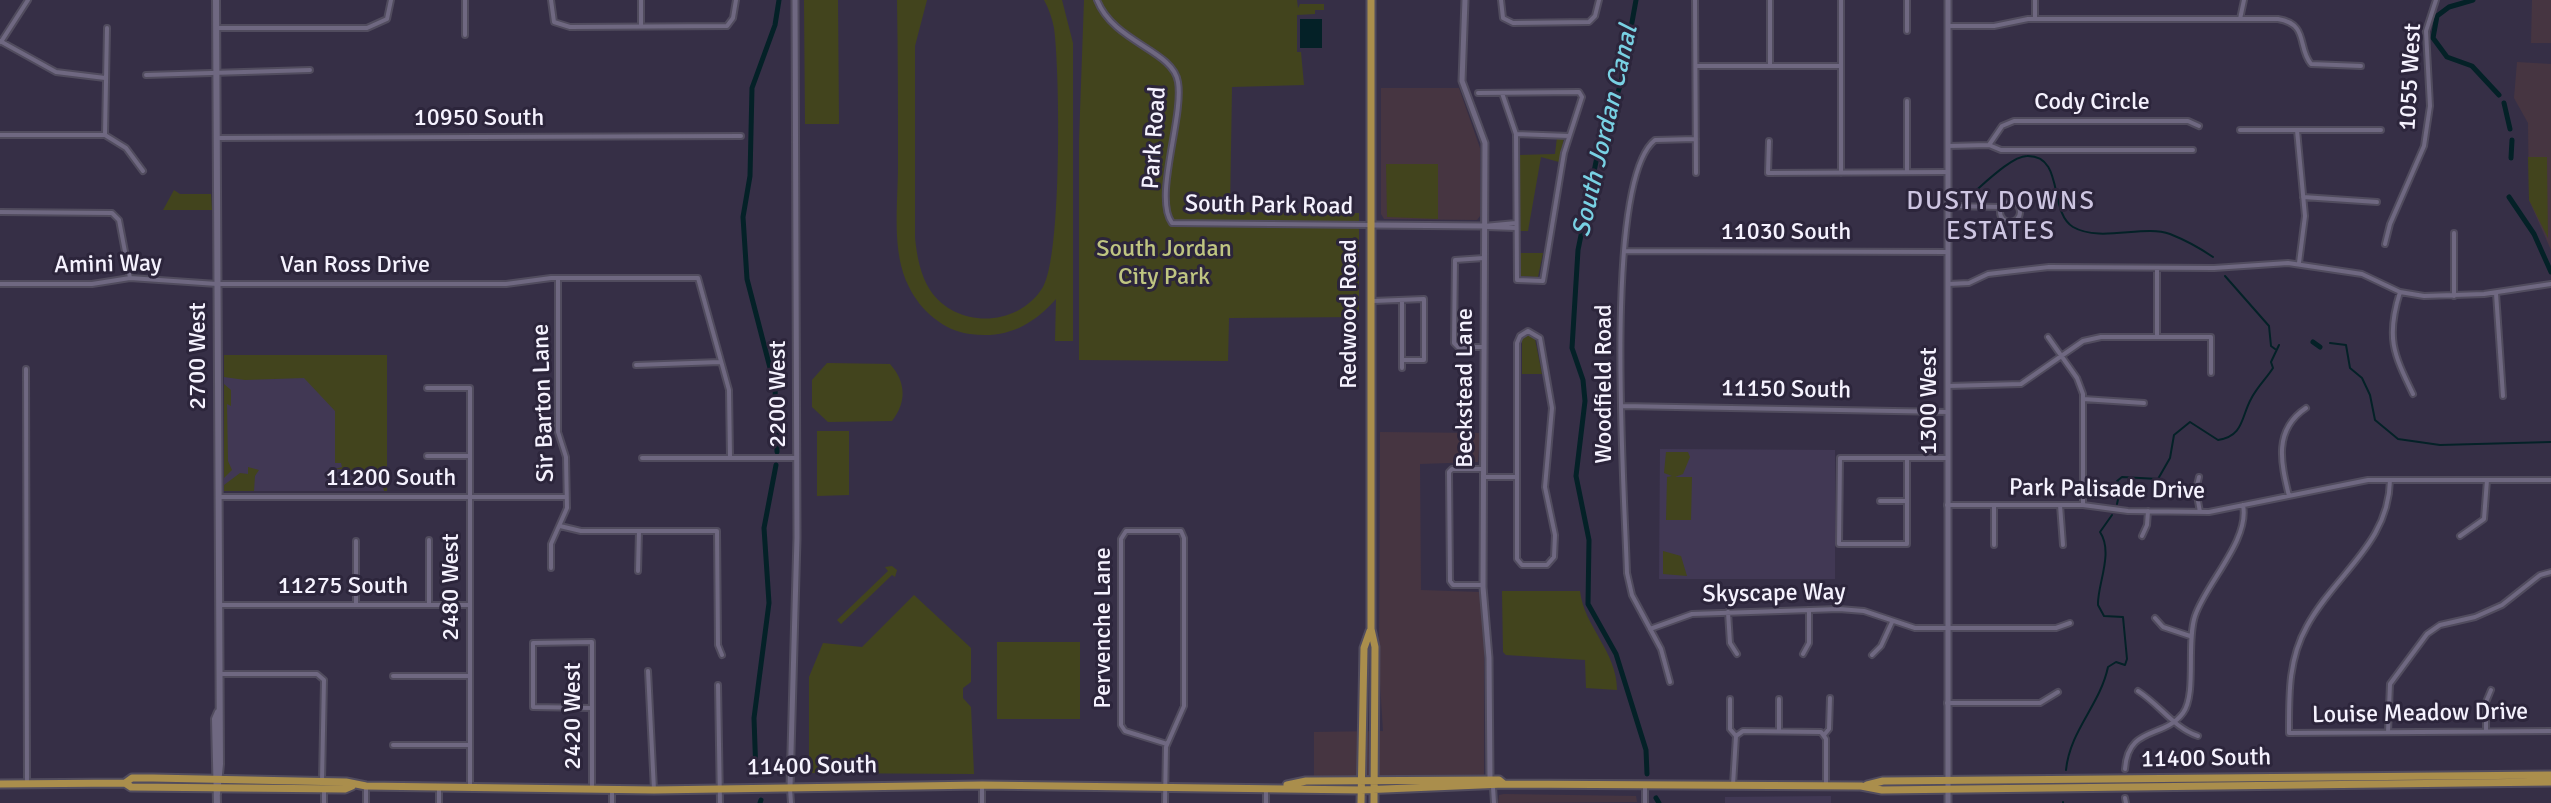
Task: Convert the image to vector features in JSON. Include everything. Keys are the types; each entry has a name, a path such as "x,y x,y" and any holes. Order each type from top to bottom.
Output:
{"main road":[{"name":"2700 West","path":"216,0 217,803"},
{"name":"Redwood Road","path":"1371,0 1374,803"},
{"name":"Redwood Road","path":"1361,803 1364,648 1371,629"},
{"name":"11400 South","path":"1947,785 2551,775"},
{"name":"11400 South","path":"125,783 132,778 217,778 352,786 592,790 982,785 1374,790 1491,784"},
{"name":"11400 South","path":"1269,787 1306,781 1361,780 1645,786 1861,786 1883,781 1947,785 2551,782"},
{"name":"11400 South","path":"0,784 125,783 131,787 217,789 323,785"}],"street":[{"path":"28,0 0,42 56,72 105,78"},
{"path":"216,28 367,28 387,19 391,0"},
{"path":"465,0 465,35"},
{"path":"551,0 554,22 570,27 727,26 733,18 736,0"},
{"path":"641,0 641,26"},
{"name":"2200 West","path":"790,787 795,730 797,458 795,0"},
{"name":"Park Road","path":"1097,0 1118,31 1169,62 1176,73 1179,120 1168,154 1169,220"},
{"name":"Beckstead Lane","path":"1465,0 1462,81 1485,143 1483,585 1489,670 1491,784"},
{"path":"1501,0 1503,18 1513,23 1589,22 1595,16 1599,0"},
{"path":"1695,0 1696,173"},
{"path":"1770,0 1770,66"},
{"path":"1841,0 1841,173"},
{"path":"1907,0 1907,31"},
{"name":"1300 West","path":"1948,0 1948,803"},
{"path":"2035,0 2035,19"},
{"path":"2240,19 2244,0"},
{"name":"1055 West","path":"2385,244 2390,224 2424,146 2428,126 2426,39 2436,0"},
{"path":"1948,26 1994,26 2035,19 2240,19 2290,22 2303,35 2311,64 2361,66"},
{"path":"105,135 107,28"},
{"path":"1696,66 1841,66"},
{"path":"146,75 310,70"},
{"path":"1478,93 1579,92 1582,97 1569,136 1543,281 1517,280 1516,134 1502,93"},
{"path":"1907,101 1907,172"},
{"name":"Cody Circle","path":"1989,145 2009,121 2188,121 2199,126"},
{"path":"2240,130 2381,130"},
{"path":"2297,130 2304,224 2299,264"},
{"path":"1516,134 1569,136"},
{"path":"0,135 105,135 126,148 143,171"},
{"name":"10950 South","path":"216,138 741,136"},
{"name":"Woodfield Road","path":"1670,682 1661,649 1636,606 1627,573 1622,406 1624,251 1635,173 1644,153 1655,140 1696,139"},
{"path":"1769,141 1768,173 1948,172"},
{"path":"1948,146 1989,145 2001,150 2193,150"},
{"path":"2303,197 2377,202"},
{"path":"1948,206 2002,207 2013,203 2018,207 2019,216 2015,221 2006,221 2000,213 2002,207"},
{"path":"0,212 115,214 119,220 130,278"},
{"name":"South Park Road","path":"1169,220 1176,224 1371,225"},
{"path":"1371,225 1516,226"},
{"path":"2454,233 2454,296"},
{"name":"11030 South","path":"1624,251 1948,252"},
{"path":"1484,258 1459,257 1454,263 1455,346 1484,347"},
{"path":"1948,284 1969,283 1988,274 2049,267 2299,264 2362,274 2400,292 2454,296 2551,284"},
{"path":"2157,268 2157,337"},
{"name":"Amini Way","path":"0,284 92,284 130,278 217,284"},
{"name":"Van Ross Drive","path":"217,284 494,284 558,278 698,278 720,362"},
{"name":"Sir Barton Lane","path":"551,568 551,544 566,514 566,457 558,432 558,278"},
{"path":"2400,292 2391,323 2391,341 2413,394"},
{"path":"2496,293 2503,396"},
{"path":"1370,301 1424,299 1424,360 1402,360"},
{"path":"1402,300 1402,368"},
{"path":"1524,332 1538,335 1552,408 1545,487 1555,535 1554,557 1547,565 1519,563 1517,477 1517,343 1524,332"},
{"path":"2048,337 2080,383 2083,399 2083,505"},
{"path":"1948,386 2016,385 2095,337 2211,337 2211,373"},
{"path":"636,365 720,362 730,397 730,457"},
{"path":"26,369 27,783"},
{"name":"2480 West","path":"427,388 470,388 470,787"},
{"path":"2083,399 2144,403"},
{"name":"11150 South","path":"1622,406 1821,407 1948,412"},
{"path":"2289,496 2281,442 2289,426 2306,408"},
{"path":"427,456 470,456"},
{"path":"642,458 797,458"},
{"path":"1907,458 1907,544 1839,544 1840,458 1907,458 1948,458"},
{"path":"1483,585 1453,585 1450,581 1449,472 1452,469 1484,469"},
{"path":"1484,477 1517,477"},
{"path":"2199,477 2196,490 2200,512"},
{"name":"Louise Meadow Drive","path":"2390,480 2386,512 2378,533 2313,615 2300,639 2289,681 2289,733 2551,731"},
{"path":"2460,536 2484,519 2487,480"},
{"name":"Park Palisade Drive","path":"1947,505 2083,505 2200,512 2356,481 2551,480"},
{"name":"11200 South","path":"217,497 566,497"},
{"path":"1880,501 1907,501"},
{"path":"1994,505 1994,545"},
{"path":"2060,505 2063,545"},
{"path":"2125,769 2127,754 2135,742 2173,721 2184,712 2189,701 2190,636 2199,605 2244,526 2243,505"},
{"path":"2142,536 2148,511"},
{"path":"560,526 581,531 717,531 718,645 722,655"},
{"path":"638,571 639,531"},
{"name":"Pervenche Lane","path":"1126,531 1181,531 1184,538 1184,706 1167,744 1125,731 1121,725 1121,539 1126,531"},
{"path":"429,540 429,605"},
{"path":"356,541 356,605"},
{"path":"2388,732 2390,684 2427,634 2440,625 2475,617 2502,605 2540,575 2551,572"},
{"name":"11275 South","path":"217,605 469,605"},
{"name":"Skyscape Way","path":"1650,629 1678,616 1851,609 1915,628 2056,628 2070,623"},
{"path":"1803,654 1809,643 1809,610"},
{"path":"1728,612 1730,643 1737,654"},
{"path":"2155,618 2163,627 2190,636"},
{"path":"1872,655 1881,646 1892,622"},
{"name":"2420 West","path":"592,708 533,707 533,643 592,642 592,708 592,790"},
{"path":"648,671 654,790"},
{"path":"217,674 317,674 324,680 324,803"},
{"path":"393,676 470,676"},
{"path":"718,685 720,803"},
{"path":"2486,731 2486,702 2491,690"},
{"path":"2138,691 2160,705 2184,731 2198,736"},
{"path":"1947,703 2040,703 2058,692"},
{"path":"1826,786 1824,735 1829,729 1830,698"},
{"path":"1730,699 1730,729 1736,736 1733,786"},
{"path":"1779,699 1779,731"},
{"path":"1736,736 1743,731 1824,735"},
{"path":"1165,803 1167,744"},
{"path":"393,745 470,745"},
{"path":"1491,784 1494,803"},
{"path":"982,785 982,803"},
{"path":"366,786 366,803"},
{"path":"1645,786 1645,803"},
{"path":"439,787 439,803"},
{"path":"790,787 791,803"},
{"path":"1266,803 1269,787"},
{"path":"612,790 612,803"}],"shaded area":[{"path":"2532,0 2551,0 2551,43 2531,43"},
{"path":"1300,19 1322,19 1322,48 1300,48"},
{"path":"2517,62 2551,64 2551,250 2529,200 2528,123 2514,98"},
{"path":"1381,88 1459,88 1480,148 1480,216 1477,220 1384,219 1381,214"},
{"path":"224,355 387,355 387,491 224,491"},
{"path":"1380,432 1480,433 1478,462 1420,464 1421,590 1480,592 1484,643 1484,775 1314,777 1314,732 1383,731 1379,668"},
{"path":"1660,449 1835,450 1835,579 1659,579"},
{"path":"1499,795 1636,796 1637,802 1498,803"},
{"path":"1831,796 1831,803 1725,803 1725,797"}],"green space":[{"path":"804,0 838,0 839,124 805,124"},
{"path":"897,0 927,0 915,46 915,238 920,265 930,290 941,303 955,312 987,318 1018,310 1032,300 1043,287 1049,268 1054,239 1058,162 1057,82 1054,28 1044,0 1062,0 1073,43 1073,341 1055,341 1056,299 1038,317 1018,328 995,334 970,334 951,329 934,318 909,287 900,259 897,228"},
{"name":"South Jordan City Park","path":"1084,0 1297,0 1298,8 1300,4 1324,4 1324,10 1315,10 1315,14 1297,15 1297,52 1301,52 1304,85 1232,87 1230,212 1359,213 1359,317 1229,318 1228,361 1079,360 1079,140"},
{"path":"1557,137 1564,138 1559,162 1541,157 1528,231 1519,231 1519,155 1555,154"},
{"path":"2528,157 2547,157 2548,238 2529,200"},
{"path":"1386,164 1438,164 1438,219 1387,217"},
{"path":"174,190 180,194 211,194 212,210 163,210"},
{"path":"1519,253 1543,253 1538,277 1520,276"},
{"path":"1529,335 1535,339 1542,374 1522,374 1522,339"},
{"path":"224,355 387,355 387,491 384,491 379,471 335,469 342,467 341,463 335,463 335,411 304,378 245,380 224,377"},
{"path":"827,363 890,364 903,392 900,407 892,421 828,422 812,407 812,380"},
{"path":"224,384 231,390 231,406 227,404 228,461 232,470 224,478"},
{"path":"817,431 849,431 849,495 817,496"},
{"path":"1666,452 1688,452 1690,457 1683,474 1675,477 1692,477 1691,520 1666,520 1667,477 1672,476 1664,473"},
{"path":"248,467 259,470 255,476 254,491 224,491 224,485 240,473 248,474"},
{"path":"1663,551 1681,556 1687,576 1663,574"},
{"path":"892,566 897,570 895,577 892,575 841,624 837,620 888,571 885,567"},
{"path":"1502,591 1580,591 1587,616 1612,663 1617,690 1586,688 1585,660 1506,655 1503,652"},
{"path":"914,595 971,648 971,682 963,688 963,698 971,707 974,774 809,773 809,677 823,643 862,647"},
{"path":"997,642 1080,642 1080,719 997,719"}],"waterway":[{"path":"777,452 775,387 747,279 743,217 750,176 752,88 775,25 779,0"},
{"name":"South Jordan Canal","path":"1636,0 1621,83 1598,152 1578,250 1572,348 1583,380 1585,401 1576,476 1589,540 1588,604 1616,654 1646,750 1647,774"},
{"path":"2473,0 2449,7 2437,16 2433,38 2447,57 2472,66 2499,95"},
{"path":"2504,103 2510,129"},
{"path":"2511,158 2512,140"},
{"path":"1967,198 2020,157 2039,158 2052,174 2065,220 2073,227 2109,234 2160,231 2213,257"},
{"path":"2509,197 2534,234 2551,272"},
{"path":"2225,276 2269,326 2271,346 2275,349"},
{"path":"2313,342 2320,347"},
{"path":"2330,343 2346,345 2350,368 2362,378 2370,395 2375,420 2398,439 2440,445 2551,442"},
{"path":"2117,504 2121,486 2117,481 2122,477 2158,479 2170,458 2174,435 2190,422 2218,440 2233,434 2253,395 2273,368 2271,362 2279,345"},
{"path":"756,775 754,718 769,603 764,528 776,465"},
{"path":"2066,770 2073,742 2099,694 2108,667 2116,662 2125,665 2127,659 2123,617 2104,616 2098,605 2105,559 2104,540 2100,532 2112,515"},
{"name":"South Jordan Canal","path":"1656,798 1659,803"}],"district":[{"name":"DUSTY DOWNS ESTATES","path":"2001,217"}]}
